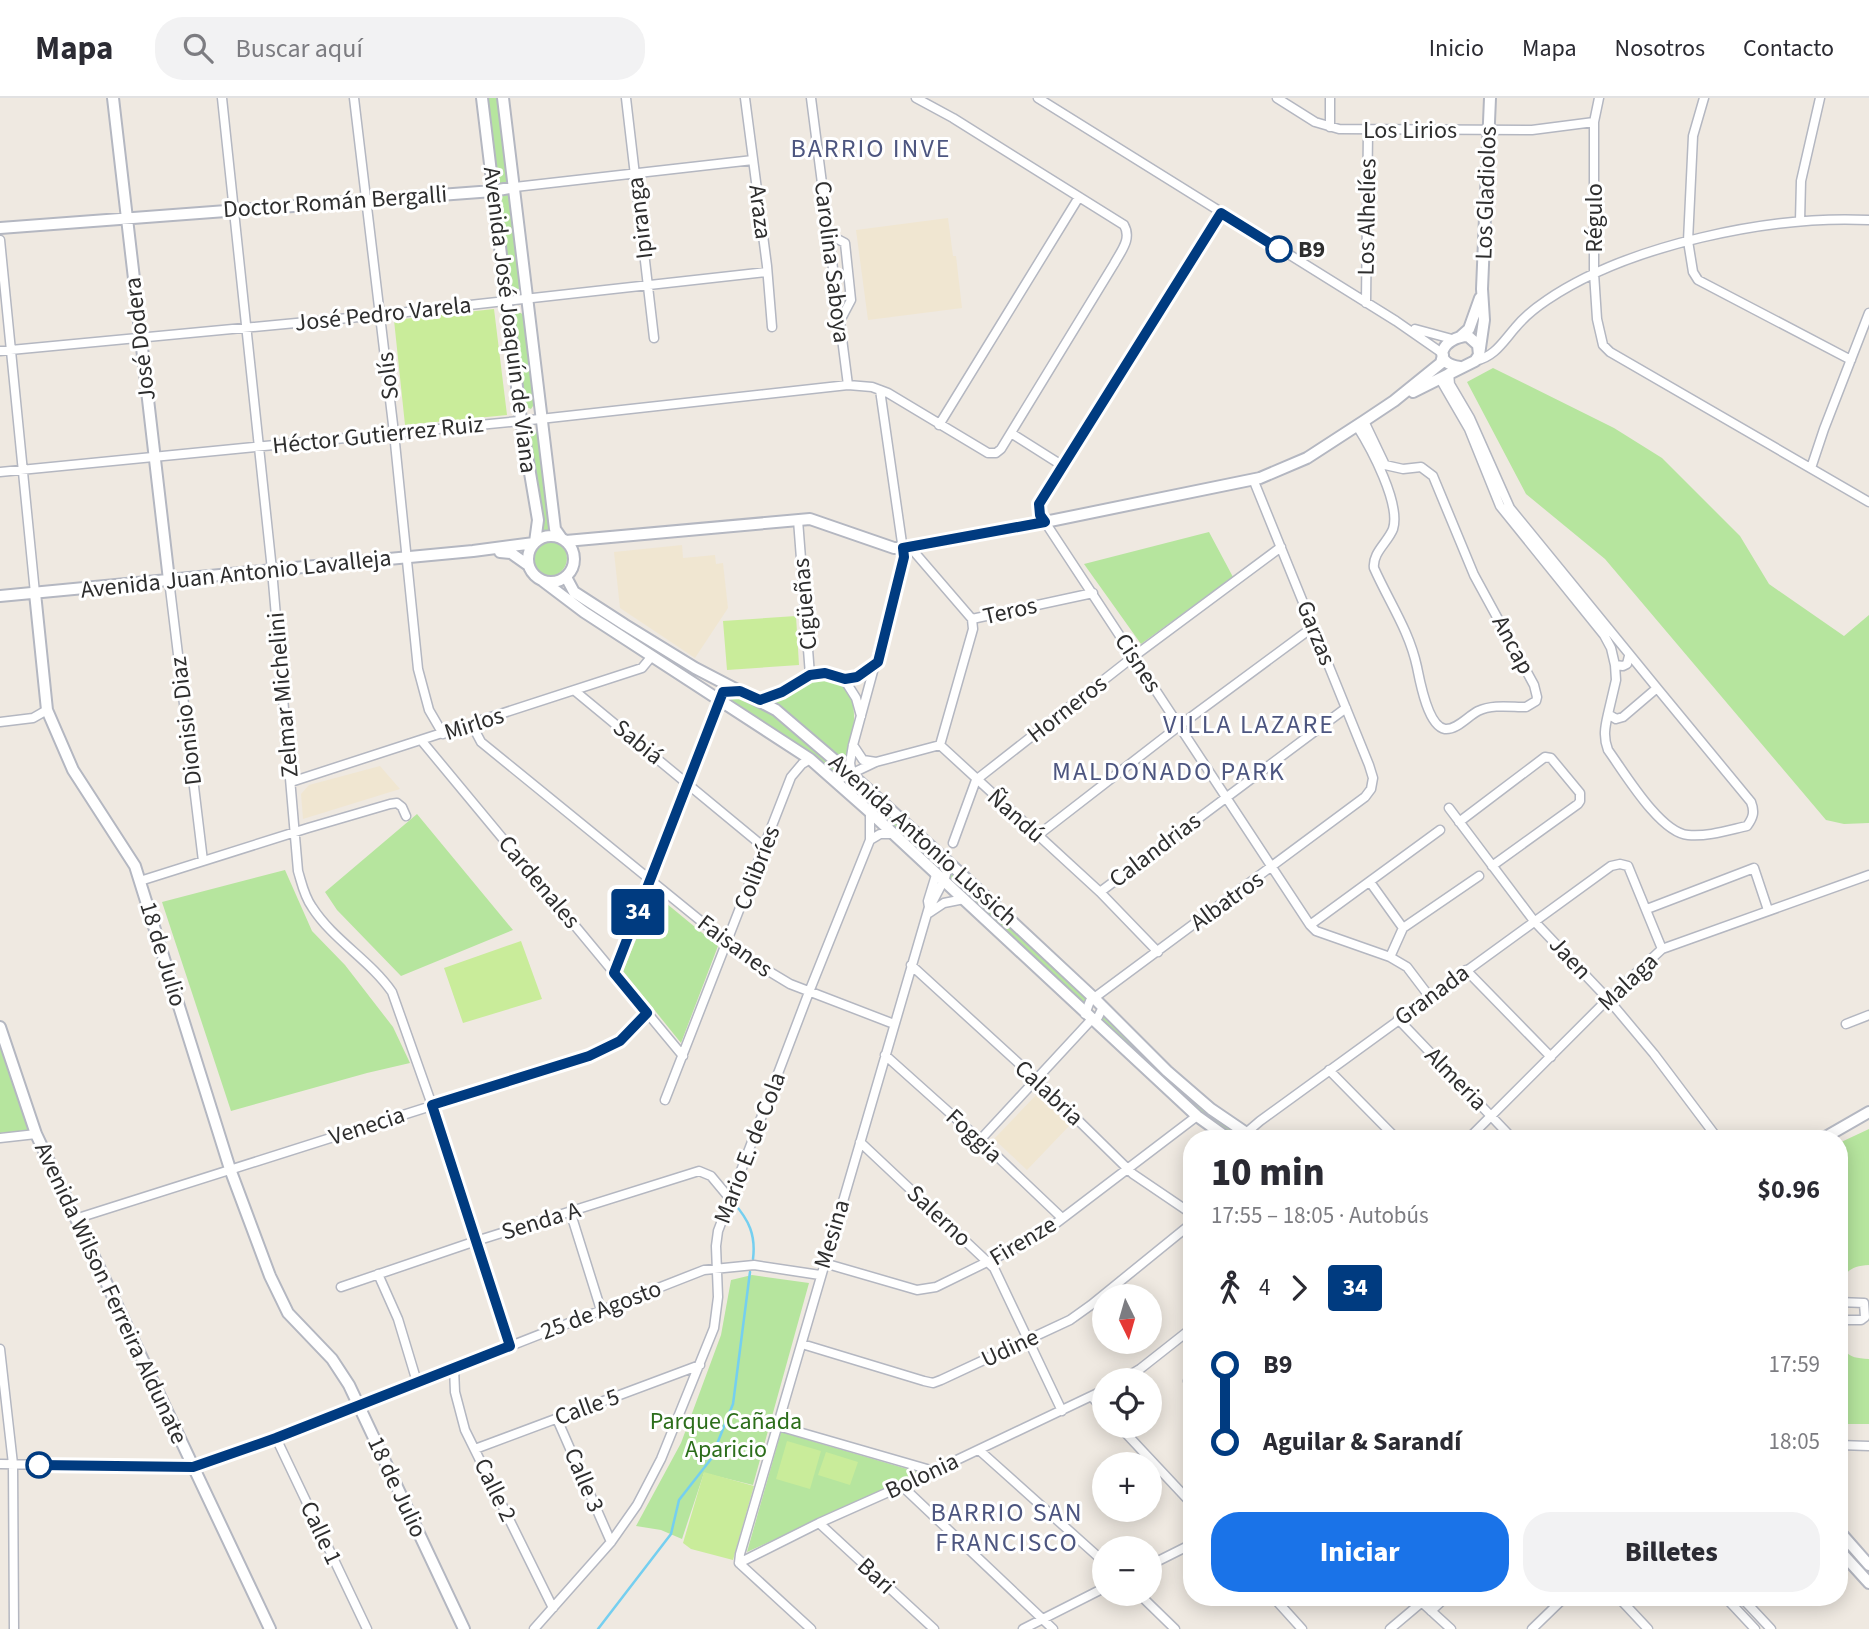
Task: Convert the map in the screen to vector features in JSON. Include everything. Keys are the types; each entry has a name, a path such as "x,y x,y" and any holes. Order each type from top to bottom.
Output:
{"street":[{"name":"José Dodera","path":"113,98 170,580"},
{"name":"Zelmar Michelini","path":"222,98 260,447 298,871 304,893 321,920 383,979 392,992 432,1105 510,1346"},
{"name":"Solís","path":"354,98 423,695 443,734"},
{"name":"Avenida José Joaquín de Viana","path":"482,98 521,420 538,520 534,542"},
{"name":"Avenida José Joaquín de Viana","path":"503,98 555,528 564,540"},
{"name":"Ipiranga","path":"626,98 654,338"},
{"name":"Araza","path":"745,98 772,327"},
{"name":"Carolina Saboya","path":"811,98 848,385"},
{"path":"916,98 953,118 1124,225 1128,239 1011,433 1063,466"},
{"name":"Los Lirios","path":"1277,98 1315,122 1330,127 1368,131 1532,131 1594,122"},
{"path":"1330,98 1330,127"},
{"name":"Los Gladiolos","path":"1477,358 1484,320 1482,289 1490,98"},
{"name":"Régulo","path":"1477,358 1488,357 1496,351 1529,314 1547,300 1594,273 1594,122 1599,98"},
{"path":"1704,98 1693,136 1688,240 1693,272 1698,280 1851,360"},
{"path":"1800,221 1801,181 1820,98"},
{"path":"619,537 584,547 574,558 571,572 551,583 536,578 528,565 529,551 534,542 544,537 564,540 619,537 810,519 894,548 906,547 1045,522 1253,479 1307,458 1395,401 1477,358 1478,345 1472,338 1424,334 1396,321 1043,99"},
{"name":"Los Alhelíes","path":"1366,303 1368,131"},
{"name":"Doctor Román Bergalli","path":"0,228 493,191 753,160"},
{"path":"939,425 1079,197"},
{"path":"1045,522 1040,515 1039,504 1221,213"},
{"path":"1869,220 1800,221 1688,240 1594,273 1597,319 1603,345 1610,352 1869,502"},
{"path":"828,234 845,243 851,300 840,322"},
{"name":"18 de Julio","path":"0,240 47,710 73,771 128,854 140,881 230,1169 280,1300 296,1323 338,1368 464,1629"},
{"name":"José Pedro Varela","path":"0,351 380,315 766,271"},
{"name":"Los Gladiolos","path":"1456,338 1469,329 1482,289"},
{"path":"1811,468 1869,313"},
{"path":"1396,321 1450,365 1460,367"},
{"path":"1444,376 1470,418 1510,509 1751,802 1754,810 1747,826 1689,835 1674,831 1654,812 1608,750 1604,740 1614,697 1615,665 1604,635 1500,506 1444,376 1442,357 1445,345 1456,338"},
{"path":"1395,401 1442,357"},
{"name":"Héctor Gutierrez Ruiz","path":"0,472 541,419 848,385 880,390 988,453 996,453 1002,449 1011,433"},
{"path":"852,775 850,763 853,745 878,662 906,547 880,390"},
{"name":"Ancap","path":"1361,424 1382,467 1395,516 1392,531 1373,564 1408,634 1420,685 1434,722 1442,728 1451,728 1478,711 1488,708 1531,705 1537,697 1534,685 1475,575 1433,476 1421,467 1382,467"},
{"name":"Garzas","path":"1253,479 1373,778 1371,789"},
{"name":"Cigüeñas","path":"760,700 782,692 810,675 798,520"},
{"name":"Cisnes","path":"1045,522 1310,925"},
{"path":"564,540 574,558"},
{"name":"Avenida Juan Antonio Lavalleja","path":"0,596 473,551 534,542"},
{"path":"906,547 972,619"},
{"name":"Horneros","path":"976,780 1133,657 1281,547"},
{"name":"Avenida Juan Antonio Lavalleja","path":"473,551 504,552 528,565"},
{"name":"Avenida Antonio Lussich","path":"566,577 570,587 583,597 695,668 776,710 949,864 1167,1070 1240,1130"},
{"name":"Dionisio Diaz","path":"170,580 203,861"},
{"name":"Avenida Antonio Lussich","path":"543,581 810,759 1196,1116 1216,1130"},
{"name":"Teros","path":"940,745 973,629 972,619 1093,593"},
{"path":"1037,836 1313,627"},
{"name":"Mirlos","path":"291,782 642,668 652,656"},
{"path":"1615,665 1627,664 1629,656"},
{"path":"810,675 825,673 845,679 857,677 878,662"},
{"path":"845,679 856,698 861,719"},
{"path":"1608,714 1616,719 1623,717 1657,688"},
{"name":"Sabiá","path":"575,691 765,848"},
{"path":"614,973 719,698 723,692 740,691"},
{"name":"Calandrias","path":"1100,892 1346,708"},
{"path":"0,722 33,718 47,710"},
{"name":"Faisanes","path":"472,725 481,743 728,944 773,976 894,1024"},
{"name":"Cardenales","path":"421,740 683,1056"},
{"path":"853,745 863,760 876,762"},
{"path":"836,781 876,762 940,745"},
{"name":"Ñandú","path":"940,745 1100,892 1158,952"},
{"path":"1459,822 1545,757 1551,758 1580,793 1580,801 1577,804 1492,866"},
{"name":"Colibríes","path":"665,1100 791,777 810,759"},
{"path":"953,843 976,780"},
{"name":"Albatros","path":"1089,1016 1087,1005 1099,1003 1158,952 1365,797 1371,789"},
{"path":"140,881 390,804 397,803 406,816"},
{"name":"Jaen","path":"1449,808 1534,920 1608,999 1711,1130"},
{"name":"Mario E. de Cola","path":"534,1629 611,1542 637,1505 661,1459 700,1365 713,1328 718,1297 718,1231 870,841 870,812"},
{"path":"1429,996 1407,967 1390,957 1315,931 1310,925 1440,830"},
{"path":"870,841 880,834 893,834"},
{"name":"Mesina","path":"740,1558 928,911 928,901 949,864"},
{"name":"Granada","path":"1257,1130 1329,1070 1611,866 1628,866 1647,909"},
{"path":"1662,949 1647,909 1754,868 1768,910"},
{"name":"Malaga","path":"1477,1130 1662,949 1869,875"},
{"path":"1390,957 1404,928 1479,876"},
{"path":"1370,882 1404,928"},
{"path":"928,911 944,903 964,899"},
{"name":"Calabria","path":"911,965 1037,1080 1133,1174 1183,1208"},
{"path":"1466,970 1551,1057"},
{"path":"980,1140 1037,1080 1089,1016 1098,1017 1099,1003"},
{"name":"Venecia","path":"75,1219 589,1056 620,1041 647,1013"},
{"path":"1846,1024 1869,1015"},
{"name":"Almeria","path":"1398,1019 1504,1130"},
{"name":"Avenida Wilson Ferreira Aldunate","path":"0,1027 36,1134 270,1629"},
{"name":"Foggia","path":"884,1055 980,1140 1062,1218"},
{"path":"1329,1070 1387,1130"},
{"path":"1838,1130 1869,1112"},
{"name":"Firenze","path":"824,1263 917,1290 936,1287 1025,1245 1196,1116"},
{"path":"0,1138 36,1134"},
{"name":"Salerno","path":"860,1142 994,1268 1062,1411"},
{"name":"Senda A","path":"341,1287 476,1241 699,1171 710,1176 731,1200"},
{"path":"570,1211 601,1310"},
{"name":"Udine","path":"802,1345 933,1382 1070,1320 1183,1230"},
{"name":"25 de Agosto","path":"193,1467 276,1438 704,1270 754,1265 820,1276"},
{"path":"378,1275 398,1319 417,1382"},
{"path":"1848,1302 1864,1303 1865,1317 1861,1320 1848,1320"},
{"path":"1141,1368 1183,1335"},
{"path":"0,1349 13,1464 14,1629"},
{"name":"Calle 5","path":"475,1449 700,1365"},
{"name":"Calle 2","path":"454,1368 460,1416 553,1608"},
{"name":"Bolonia","path":"740,1558 1092,1397"},
{"name":"Calle 3","path":"558,1419 611,1542"},
{"path":"778,1426 934,1471"},
{"name":"Calle 1","path":"276,1438 367,1629"},
{"path":"1130,1438 1183,1494"},
{"path":"1848,1445 1869,1446"},
{"path":"979,1450 1092,1551"},
{"path":"0,1464 193,1467"},
{"path":"902,1486 1053,1629"},
{"name":"Bari","path":"819,1523 934,1629"},
{"path":"1848,1541 1869,1565"},
{"path":"1162,1559 1183,1548"},
{"path":"740,1558 811,1629"},
{"path":"1848,1560 1869,1583"},
{"path":"1023,1629 1092,1594"},
{"path":"1151,1606 1175,1629"},
{"path":"1282,1606 1302,1629"},
{"path":"1390,1629 1414,1606"},
{"path":"1427,1606 1451,1629"},
{"path":"1432,1611 1437,1606"},
{"path":"1532,1629 1556,1606"},
{"path":"1626,1606 1648,1629"},
{"path":"1734,1606 1755,1629"},
{"path":"1750,1606 1772,1629"},
{"path":"1745,1618 1754,1610"}],"shaded area":[{"path":"948,218 962,308 868,320 856,230"},
{"path":"682,545 683,558 715,555 716,564 723,563 728,608 695,658 620,608 614,552"},
{"path":"380,766 400,789 303,819 301,794 309,785"},
{"path":"1037,1094 1070,1125 1027,1170 994,1139"}],"green space":[{"path":"486,98 498,98 507,184 497,186"},
{"path":"509,191 521,286 516,292 509,289 498,194"},
{"path":"494,309 507,415 405,425 394,320"},
{"path":"516,313 525,317 535,403 531,409 524,406 513,318"},
{"path":"1493,368 1614,428 1662,458 1740,536 1769,584 1844,636 1869,615 1869,823 1844,824 1826,820 1605,559 1526,494 1467,382"},
{"path":"532,429 539,433 551,530 541,531 528,432"},
{"path":"1209,532 1233,577 1141,644 1084,564"},
{"path":"549,540 562,545 567,558 562,571 549,576 536,571 531,558 536,545"},
{"path":"796,616 799,665 727,670 723,621"},
{"path":"821,676 835,679 845,686 851,697 854,723 843,761 772,702"},
{"path":"727,693 771,711 841,774 724,697"},
{"path":"850,780 938,860 933,866 842,781"},
{"path":"417,814 513,930 401,976 337,910 325,892"},
{"path":"285,870 312,931 345,965 393,1027 410,1063 231,1111 162,902"},
{"path":"952,873 1089,998 1083,1006 948,880"},
{"path":"655,894 718,946 681,1043 623,971"},
{"path":"521,941 542,999 463,1023 444,968"},
{"path":"1104,1013 1236,1130 1224,1130 1198,1111 1098,1020"},
{"path":"0,1043 29,1130 0,1133"},
{"path":"1869,1129 1869,1265 1856,1267 1848,1272 1848,1139"},
{"name":"Parque Cañada Aparicio","path":"752,1275 809,1283 753,1485 704,1473 682,1539 661,1530 636,1526 681,1443 721,1335 731,1280"},
{"path":"1848,1353 1869,1359 1869,1424 1848,1424"},
{"path":"781,1432 921,1473 747,1552"},
{"path":"787,1441 821,1451 810,1489 776,1479"},
{"path":"826,1452 858,1462 850,1485 818,1475"},
{"path":"704,1472 754,1486 733,1560 691,1549 683,1543"}],"waterway":[{"path":"733,1202 750,1228 753,1259"},
{"path":"598,1629 671,1534 679,1500 711,1459 733,1404 750,1272"}],"bus line":[{"name":"34","path":"39,1465 193,1467 276,1438 510,1346 432,1105 589,1056 620,1041 647,1013 614,973 723,692 740,691 760,700 782,692 817,673 845,679 868,671 878,662 904,557 903,548 1045,522 1038,509 1039,504 1221,213 1279,249"}],"place":[{"name":"B9","path":"1279,249"}],"district":[{"name":"BARRIO INVE","path":"871,148"},
{"name":"VILLA LAZARE","path":"1249,724"},
{"name":"MALDONADO PARK","path":"1169,771"},
{"name":"BARRIO SAN FRANCISCO","path":"1007,1527"}]}
